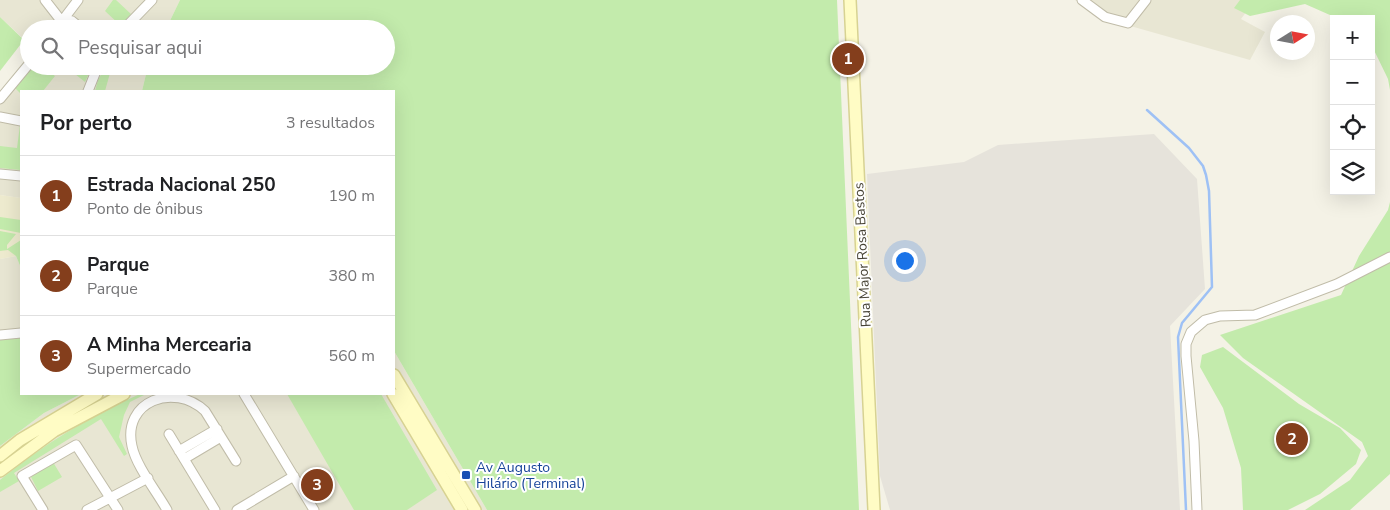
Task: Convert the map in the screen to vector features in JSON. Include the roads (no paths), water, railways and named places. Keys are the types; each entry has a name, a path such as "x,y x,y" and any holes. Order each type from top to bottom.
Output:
{"main road":[{"name":"Rua Major Rosa Bastos","path":"850,0 874,510"},
{"path":"395,377 474,510"},
{"path":"0,456 20,440 95,395"},
{"path":"0,471 54,431 122,395"},
{"path":"394,395 462,510"}],"street":[{"path":"45,0 53,14 63,20 78,0"},
{"path":"133,20 152,0"},
{"path":"1082,0 1105,17 1128,24 1146,0"},
{"path":"0,99 20,75"},
{"path":"88,90 94,75"},
{"path":"0,117 20,120"},
{"path":"0,174 20,176"},
{"path":"1197,510 1194,441 1186,356 1186,344 1191,332 1198,324 1212,317 1255,315 1337,284 1390,257"},
{"path":"0,335 20,333"},
{"path":"245,395 314,510"},
{"path":"167,510 135,456 131,438 135,418 152,401 165,396 184,397 205,410 236,462"},
{"path":"182,455 219,433"},
{"path":"169,434 214,510"},
{"path":"43,510 22,476 76,445 118,510"},
{"path":"237,510 294,476"},
{"path":"88,510 148,478"}],"waterway":[{"path":"1147,110 1189,148 1203,166 1209,191 1212,287 1182,323 1178,337 1186,510"}],"place":[{"name":"Estrada Nacional 250","path":"848,59"},
{"name":"Parque","path":"1292,439"},
{"name":"Av Augusto Hilário (Terminal)","path":"466,475"},
{"name":"A Minha Mercearia","path":"317,485"}]}
